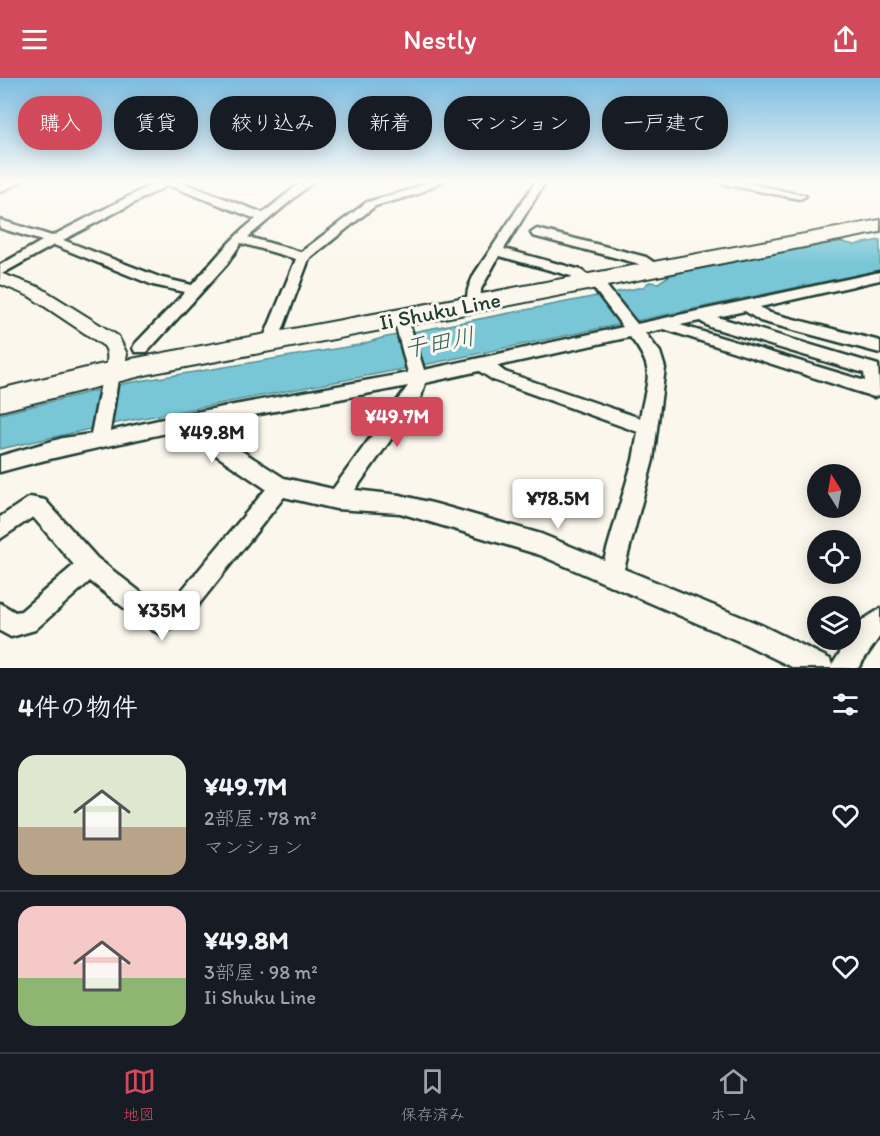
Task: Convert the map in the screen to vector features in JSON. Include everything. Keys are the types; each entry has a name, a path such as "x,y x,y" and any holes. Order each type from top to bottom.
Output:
{"main road":[{"name":"Ii Shuku Line","path":"0,400 113,373 270,342 402,323 475,304 595,285 658,270 880,226"}],"street":[{"path":"0,271 53,240 120,209"},
{"path":"242,209 265,218"},
{"path":"141,348 222,261 238,238 276,209"},
{"path":"270,342 303,257 364,209"},
{"path":"475,304 474,289 523,209"},
{"path":"0,224 53,240 158,282 195,290"},
{"path":"537,233 640,260 658,270"},
{"path":"238,238 303,257"},
{"path":"496,251 576,273 595,285 654,356 657,368 643,460 611,574"},
{"path":"0,464 100,437 482,364 880,276"},
{"path":"0,278 35,292 111,341 117,348 100,437"},
{"path":"746,305 765,317 880,347"},
{"path":"666,323 675,329 874,390 872,369 715,323 702,315"},
{"path":"336,500 415,392 418,375 402,323"},
{"path":"482,364 499,376 648,428"},
{"path":"185,421 184,424 281,486 336,500 370,500 436,513 487,532 542,544 752,634 821,668"},
{"path":"0,529 30,507 38,507 89,566 160,622 176,615 281,486"},
{"path":"0,615 11,625 27,622 89,566"},
{"path":"844,668 869,629 880,621"}],"water":[{"name":"干田川","path":"880,240 880,270 419,366 117,423 0,449 0,414 127,383 359,345 382,338 643,287 649,282 658,283 672,274 837,241 855,245"}]}
